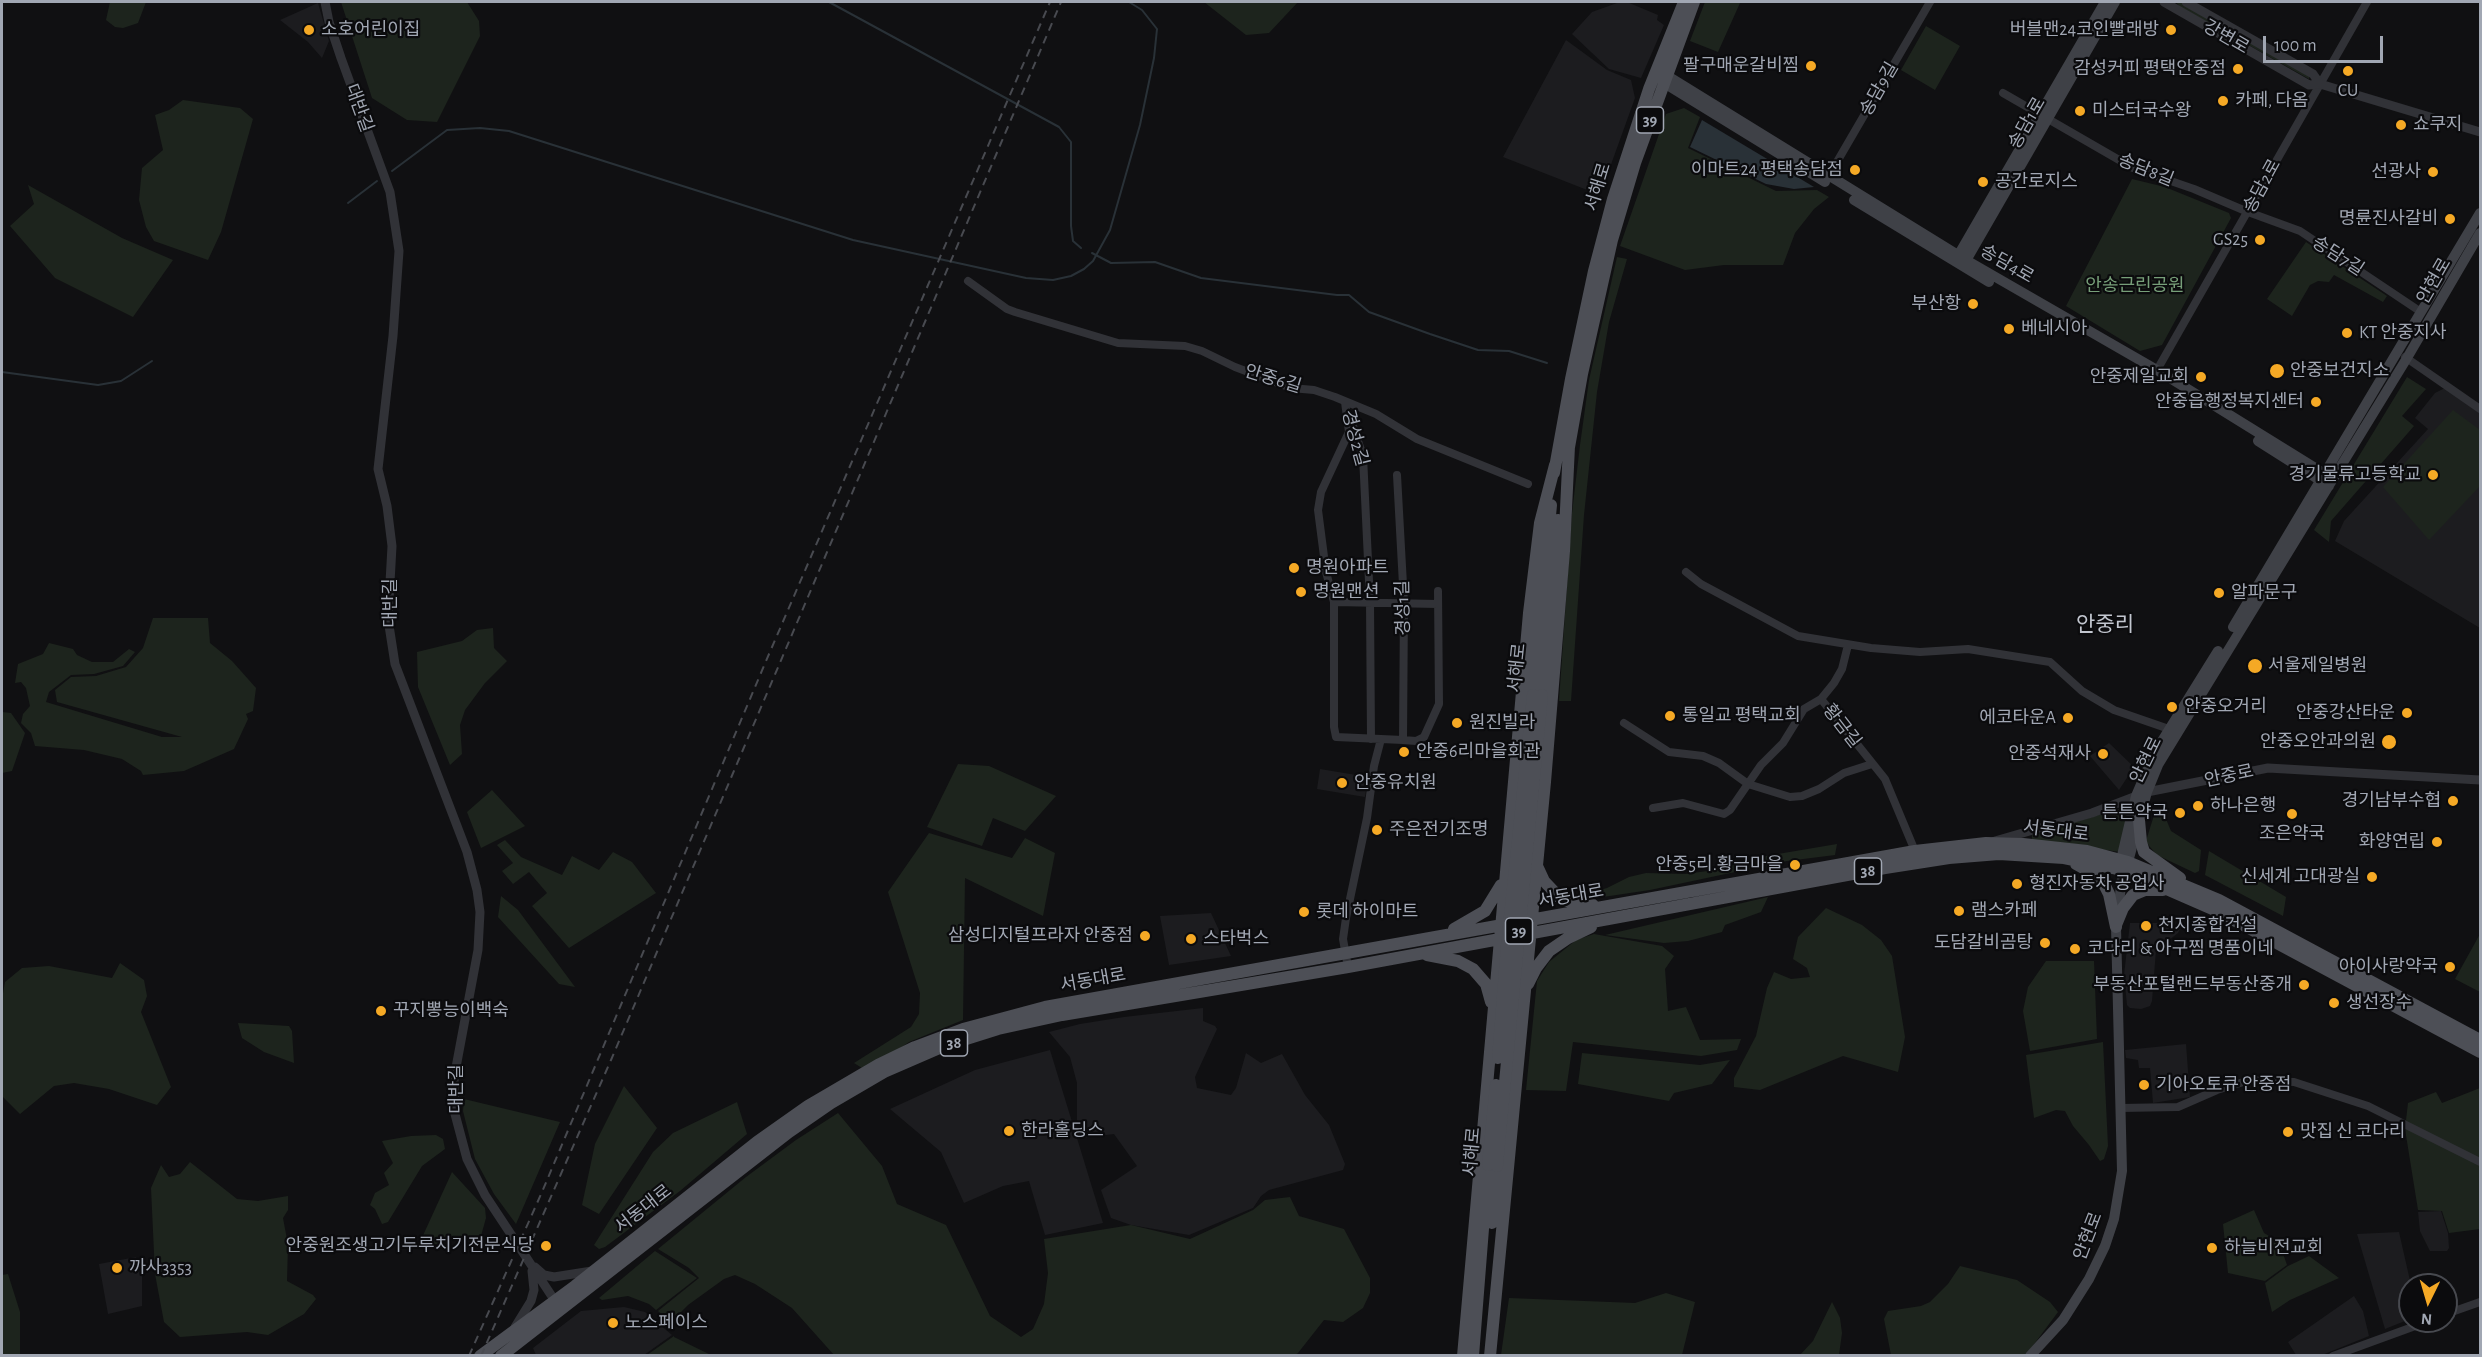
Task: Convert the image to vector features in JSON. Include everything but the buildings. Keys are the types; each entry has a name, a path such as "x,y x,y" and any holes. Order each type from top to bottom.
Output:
{"main road":[{"name":"서해로","path":"1538,695 1555,465 1571,379 1607,220 1648,89 1684,2"},
{"name":"서해로","path":"1473,1356 1538,695 1569,446 1607,259 1635,164 1694,2"},
{"name":"송담1로","path":"2045,117 2106,2"},
{"name":"송담1로","path":"1960,261 2115,2"},
{"name":"송담4로","path":"1665,79 1960,261 2326,480"},
{"name":"안현로","path":"2124,864 2147,792 2161,758 2326,480 2397,352 2481,213"},
{"name":"안현로","path":"2030,1356 2063,1320 2105,1246 2114,1219 2122,1171 2115,963 2116,927 2136,796 2154,754 2169,729 2326,480 2407,358 2481,233"},
{"name":"송담4로","path":"1960,261 2157,370 2326,480"},
{"path":"1490,1356 1537,865 1564,551 1569,446"},
{"path":"1463,1356 1530,602 1540,523 1555,465"},
{"path":"2139,820 2140,842 2144,852 2193,888"},
{"name":"서동대로","path":"480,1356 510,1334 560,1304 831,1103 885,1072 923,1054 998,1029 1024,1023 1501,938 1531,927 1915,851 1986,843 2053,846 2124,864 2193,888 2314,949 2481,1040"},
{"name":"서동대로","path":"1617,911 1949,858 1999,854 2124,864 2297,953 2481,1052"},
{"path":"2064,858 2096,875 2102,882 2109,894 2116,927"},
{"path":"1537,865 1544,881 1554,893 1564,900 1617,911"},
{"path":"1443,935 1485,911 1498,894 1506,875"},
{"path":"2116,927 2123,908 2135,893 2152,889 2176,892"},
{"path":"1524,993 1542,959 1557,945 1617,911"},
{"name":"서동대로","path":"501,1356 560,1304 594,1270 757,1142 852,1079 915,1047 984,1022 1045,1007 1501,925 1531,927"},
{"path":"1417,953 1458,960 1473,969 1486,984 1493,1012"},
{"name":"서해로","path":"1481,1356 1493,1166"}],"street":[{"name":"대반길","path":"325,2 341,58 390,192 399,251 398,286 378,469 387,506 392,546 388,619 395,663 467,852 480,912 478,950 457,1055 454,1091 461,1141 484,1195 516,1234 534,1268 560,1304"},
{"name":"송담9길","path":"1827,179 1930,2"},
{"name":"강변로","path":"2164,2 2309,85 2320,84 2481,132"},
{"name":"강변로","path":"2186,2 2313,74 2320,84"},
{"name":"송담2로","path":"2157,370 2367,2"},
{"path":"2003,93 2045,117"},
{"name":"송담8길","path":"2045,117 2133,168 2194,189 2248,212"},
{"name":"송담7길","path":"2248,212 2300,231 2421,312"},
{"name":"안중6길","path":"968,280 1007,309 1118,343 1185,346 1291,388 1314,390 1376,414 1417,439 1528,484"},
{"path":"2397,352 2481,408"},
{"path":"2157,370 2165,382"},
{"name":"경성2길","path":"1346,402 1349,432 1321,492 1318,510 1318,524 1334,602 1334,728 1336,737 1381,739"},
{"name":"경성2길","path":"1346,402 1363,456 1370,602 1371,739"},
{"name":"경성1길","path":"1397,475 1404,603 1403,740"},
{"path":"1686,572 1709,589 1798,636 1848,645 1920,652 1968,649 2050,662 2082,690 2114,710 2169,729"},
{"path":"1334,602 1438,604 1438,591"},
{"name":"경성1길","path":"1381,739 1416,741 1424,737 1438,704 1438,604"},
{"path":"1821,699 1842,669 1848,645"},
{"name":"황금길","path":"1653,808 1683,803 1724,814 1730,810 1761,765 1783,743 1804,709 1821,699 1885,779 1915,851"},
{"path":"1624,723 1669,752 1703,756 1719,763 1748,784 1790,797 1802,796 1844,774 1872,764"},
{"path":"1348,967 1343,939 1346,918 1381,739"},
{"name":"안중로","path":"1986,843 2060,822 2147,792 2275,767 2481,780"},
{"path":"2121,1108 2178,1107 2217,1090 2250,1080 2294,1082 2368,1106 2481,1162"},
{"path":"534,1268 544,1275 559,1278 594,1270"},
{"path":"510,1334 531,1301 534,1290 534,1268"},
{"path":"2458,1310 2481,1302"},
{"path":"2333,1356 2398,1332"}],"shaded area":[{"path":"1620,2 1627,2 1658,15 1657,20 1664,25 1641,78 1609,69 1572,34 1592,12"},
{"name":"소호어린이집","path":"318,3 329,41 322,58 308,42 280,20"},
{"path":"1566,40 1607,70 1631,80 1635,98 1600,195 1503,157"},
{"path":"1702,120 1814,187 1794,189 1766,184 1690,147"},
{"name":"경기물류고등학교","path":"2445,388 2480,412 2480,628 2335,541 2344,521 2428,429 2415,418 2435,393"},
{"name":"안중석재사","path":"2109,743 2134,767 2119,790 2090,756"},
{"name":"안중유치원","path":"1320,769 1368,777 1365,797 1317,789"},
{"path":"1211,913 1231,956 1169,965 1160,916"},
{"path":"2130,923 2161,923 2181,927 2178,933 2156,950 2152,1001 2150,1006 2141,1009 2130,1008 2127,1005 2124,975"},
{"path":"1203,1008 1203,1021 1217,1029 1195,1077 1197,1088 1231,1095 1236,1088 1246,1053 1261,1063 1282,1054 1305,1095 1329,1125 1345,1164 1343,1170 1269,1190 1261,1196 1253,1208 1189,1235 1131,1225 1111,1218 1101,1190 1137,1166 1114,1134 1083,1138 1077,1120 1077,1083 1070,1057 1049,1032 1124,1017"},
{"path":"2186,1044 2190,1097 2153,1103 2150,1068 2139,1068 2138,1060 2126,1058 2125,1050"},
{"name":"한라홀딩스","path":"1050,1050 1103,1223 1045,1235 1029,1181 1003,1186 964,1203 941,1152 890,1109 975,1070"},
{"path":"2441,1211 2448,1233 2449,1248 2447,1251 2430,1251 2420,1231 2418,1212"},
{"path":"2399,1232 2408,1273 2398,1273 2398,1324 2385,1329 2357,1234"},
{"path":"136,1257 142,1271 142,1306 108,1314 99,1264"},
{"path":"2354,1296 2363,1311 2369,1336 2322,1355 2296,1355 2288,1342"},
{"path":"624,1307 645,1312 672,1335 644,1355 536,1355 533,1348 581,1311"}],"green space":[{"path":"110,2 146,2 138,23 123,28 115,27 106,20"},
{"path":"341,2 467,2 479,21 480,36 437,122 407,120 372,98"},
{"path":"1204,2 1298,2 1269,33 1246,35"},
{"path":"1705,2 1740,3 1718,52 1690,41"},
{"path":"2180,2 2237,33 2237,36 2234,38 2179,6 2177,3"},
{"path":"1926,26 1960,46 1935,90 1901,70"},
{"path":"2246,40 2309,76 2309,79 2245,43"},
{"path":"183,100 240,108 253,119 221,232 208,260 154,241 146,227 139,200 142,168 163,150 155,115 169,110"},
{"path":"1684,108 1700,117 1688,148 1776,191 1817,190 1829,197 1814,209 1795,233 1783,265 1724,265 1685,270 1620,246 1666,114"},
{"name":"안송근린공원","path":"2132,179 2165,187 2229,213 2231,218 2162,345 2140,351 2066,306"},
{"path":"28,185 122,238 173,260 133,317 55,278 10,226 34,204"},
{"path":"2306,242 2387,296 2383,302 2334,275 2329,282 2318,281 2310,285 2292,316 2267,299"},
{"path":"1617,257 1627,259 1609,322 1597,392 1584,515 1571,701 1559,701 1572,513 1580,445 1589,380"},
{"path":"2407,377 2426,389 2402,416 2414,426 2331,521 2329,542 2314,530"},
{"path":"2453,410 2480,430 2480,486 2429,540 2383,487"},
{"path":"153,618 208,618 210,643 232,661 256,688 253,711 246,714 248,719 234,749 184,771 143,775 141,771 122,759 84,750 35,746 31,733 21,723 23,714 30,706 26,688 21,682 15,683 18,664 43,654 49,643 73,649 77,655 92,662 113,662 129,649 135,652 123,666 94,674 71,675 49,692 46,702 162,737 182,737 57,702 55,690 71,677 96,676 126,667 143,648"},
{"path":"493,628 494,648 507,661 485,683 465,710 460,725 462,754 450,765 418,687 417,652 462,641 477,630"},
{"path":"2,712 11,713 25,733 12,771 2,773"},
{"path":"958,764 989,766 1056,796 1025,831 993,818 982,846 927,827"},
{"path":"492,790 525,826 481,848 467,812"},
{"path":"2129,806 2120,852 2032,840 2032,835"},
{"path":"2155,812 2166,819 2171,831 2201,850 2199,871 2195,873 2157,855 2150,847 2146,841"},
{"path":"929,833 1012,858 1025,838 1055,853 1043,916 965,878 963,1020 909,1042 893,1053 862,1068 854,1063 911,1027 919,1014 920,993 888,892"},
{"path":"505,840 521,857 562,875 572,856 599,870 613,852 632,862 656,893 569,948 532,906 547,893 529,872 513,884 502,871 513,863 497,845"},
{"path":"1837,844 1835,855 1787,861 1650,890 1603,897 1576,897 1646,873 1685,874 1715,870 1760,857"},
{"path":"2209,851 2286,897 2283,916 2205,875"},
{"path":"501,896 518,910 575,987 559,984 498,917"},
{"path":"1768,897 1761,912 1725,925 1722,932 1688,941 1664,943 1605,935"},
{"path":"1826,908 1862,925 1881,940 1892,956 1905,1037 1898,1072 1843,1056 1760,1090 1734,1087 1734,1078 1756,1036 1767,988 1774,972 1791,979 1810,977 1807,968 1793,959 1798,937"},
{"path":"1594,934 1662,946 1674,956 1665,969 1668,1011 1686,1007 1700,1040 1741,1039 1737,1050 1701,1056 1573,1042 1566,1091 1526,1090 1537,981 1549,962 1576,940"},
{"path":"2480,934 2480,992 2455,979"},
{"path":"2046,961 2094,961 2097,1039 2030,1051 2023,1011 2028,987"},
{"path":"120,963 144,980 147,996 141,1012 171,1087 157,1105 109,1089 74,1083 54,1086 20,1114 2,1096 2,999 5,982 22,968 49,966 112,978"},
{"path":"238,1023 289,1026 292,1031 294,1063 264,1052 242,1038"},
{"path":"2103,1042 2108,1146 2104,1159 2100,1161 2073,1126 2065,1111 2056,1110 2034,1118 2026,1055"},
{"path":"1582,1053 1700,1065 1730,1060 1712,1084 1674,1093 1669,1101 1578,1084"},
{"path":"624,1086 657,1128 599,1214 582,1205 595,1144"},
{"path":"2480,1088 2480,1229 2449,1233 2442,1211 2418,1210 2405,1129 2408,1103 2436,1092 2442,1103"},
{"path":"464,1099 560,1122 516,1224 494,1194 475,1159 463,1111"},
{"path":"737,1102 747,1134 680,1191 605,1247 599,1249 594,1245 653,1152 673,1133"},
{"path":"838,1113 882,1166 897,1204 946,1225 990,1316 1021,1337 1033,1329 1044,1304 1048,1273 1044,1239 1131,1225 1190,1239 1253,1210 1265,1200 1290,1197 1299,1216 1344,1229 1370,1278 1370,1293 1363,1308 1343,1322 1324,1320 1294,1356 834,1355 792,1308 755,1284 735,1275 724,1279 688,1305 671,1322 658,1311 699,1278 689,1268 658,1249 746,1177 796,1140"},
{"path":"436,1135 443,1139 445,1149 422,1166 388,1222 382,1224 375,1209 370,1205 375,1193 389,1185 384,1173 393,1163 382,1141"},
{"path":"190,1162 237,1199 258,1201 288,1196 288,1210 283,1218 288,1245 287,1281 313,1295 316,1299 304,1314 268,1335 247,1332 180,1337 164,1322 155,1274 151,1188 161,1165 169,1177 180,1174"},
{"path":"452,1172 485,1208 486,1218 479,1243 460,1239 426,1246 420,1242"},
{"path":"2254,1210 2264,1233 2279,1242 2287,1265 2265,1281 2228,1273 2223,1224"},
{"path":"655,1251 697,1278 656,1310 649,1304 628,1296 602,1300 599,1298"},
{"path":"2309,1256 2339,1278 2290,1300 2272,1312 2265,1283 2288,1266"},
{"path":"1960,1266 2017,1280 2050,1302 2058,1312 2023,1356 1891,1355 1884,1319 1888,1311 1921,1306 1930,1302 1948,1284"},
{"path":"8,1274 20,1312 20,1355 2,1355 2,1275"},
{"path":"1666,1293 1695,1302 1682,1355 1501,1355 1509,1298 1635,1303"},
{"path":"1832,1302 1840,1318 1842,1333 1839,1355 1800,1355 1813,1341"},
{"path":"674,1337 711,1355 647,1355"}],"waterway":[{"path":"829,2 1059,127 1071,142 1071,226 1073,241 1081,248"},
{"path":"392,171 447,130 480,128 509,131 853,240 1026,278 1053,280 1071,276 1093,261 1110,230 1140,125 1154,58 1157,29 1142,10 1129,2"},
{"path":"348,203 377,181"},
{"path":"1092,253 1111,263 1155,262 1201,278 1349,295 1369,312 1430,334 1478,350 1509,351 1547,363"},
{"path":"2,372 98,385 121,381 152,361"}],"railway":[{"path":"469,1356 542,1192 766,661 1050,2"},
{"path":"481,1356 611,1060 1061,2"}],"place":[{"name":"소호어린이집","path":"309,30"},
{"name":"버블맨24코인빨래방","path":"2171,30"},
{"name":"팔구매운갈비찜","path":"1811,66"},
{"name":"감성커피 평택안중점","path":"2238,69"},
{"name":"CU","path":"2348,71"},
{"name":"카페, 다옴","path":"2223,101"},
{"name":"미스터국수왕","path":"2080,111"},
{"name":"쇼쿠지","path":"2401,125"},
{"name":"이마트24 평택송담점","path":"1855,170"},
{"name":"선광사","path":"2433,172"},
{"name":"공간로지스","path":"1983,182"},
{"name":"명륜진사갈비","path":"2450,219"},
{"name":"GS25","path":"2260,240"},
{"name":"부산항","path":"1973,304"},
{"name":"베네시아","path":"2009,329"},
{"name":"KT 안중지사","path":"2347,333"},
{"name":"안중보건지소","path":"2277,371"},
{"name":"안중제일교회","path":"2201,377"},
{"name":"안중읍행정복지센터","path":"2316,402"},
{"name":"경기물류고등학교","path":"2433,475"},
{"name":"명원아파트","path":"1294,568"},
{"name":"명원맨션","path":"1301,592"},
{"name":"알파문구","path":"2219,593"},
{"name":"서울제일병원","path":"2255,666"},
{"name":"안중오거리","path":"2172,707"},
{"name":"안중강산타운","path":"2407,713"},
{"name":"통일교 평택교회","path":"1670,716"},
{"name":"에코타운A","path":"2068,718"},
{"name":"원진빌라","path":"1457,723"},
{"name":"안중오안과의원","path":"2389,742"},
{"name":"안중6리마을회관","path":"1404,752"},
{"name":"안중석재사","path":"2103,754"},
{"name":"안중유치원","path":"1342,783"},
{"name":"경기남부수협","path":"2453,801"},
{"name":"하나은행","path":"2198,806"},
{"name":"튼튼약국","path":"2180,813"},
{"name":"조은약국","path":"2292,814"},
{"name":"주은전기조명","path":"1377,830"},
{"name":"화양연립","path":"2437,842"},
{"name":"안중5리.황금마을","path":"1795,865"},
{"name":"신세계 고대광실","path":"2372,877"},
{"name":"형진자동차 공업사","path":"2017,884"},
{"name":"램스카페","path":"1959,911"},
{"name":"롯데 하이마트","path":"1304,912"},
{"name":"천지종합건설","path":"2146,926"},
{"name":"삼성디지털프라자 안중점","path":"1145,936"},
{"name":"스타벅스","path":"1191,939"},
{"name":"도담갈비곰탕","path":"2045,943"},
{"name":"코다리 & 아구찜 명품이네","path":"2075,949"},
{"name":"아이사랑약국","path":"2450,967"},
{"name":"부동산포털랜드부동산중개","path":"2304,985"},
{"name":"생선장수","path":"2334,1003"},
{"name":"꾸지뽕능이백숙","path":"381,1011"},
{"name":"기아오토큐 안중점","path":"2144,1085"},
{"name":"한라홀딩스","path":"1009,1131"},
{"name":"맛집 신 코다리","path":"2288,1132"},
{"name":"안중원조생고기두루치기전문식당","path":"546,1246"},
{"name":"하늘비전교회","path":"2212,1248"},
{"name":"까사3353","path":"117,1268"},
{"name":"노스페이스","path":"613,1323"}],"district":[{"name":"안중리","path":"2105,625"}]}
